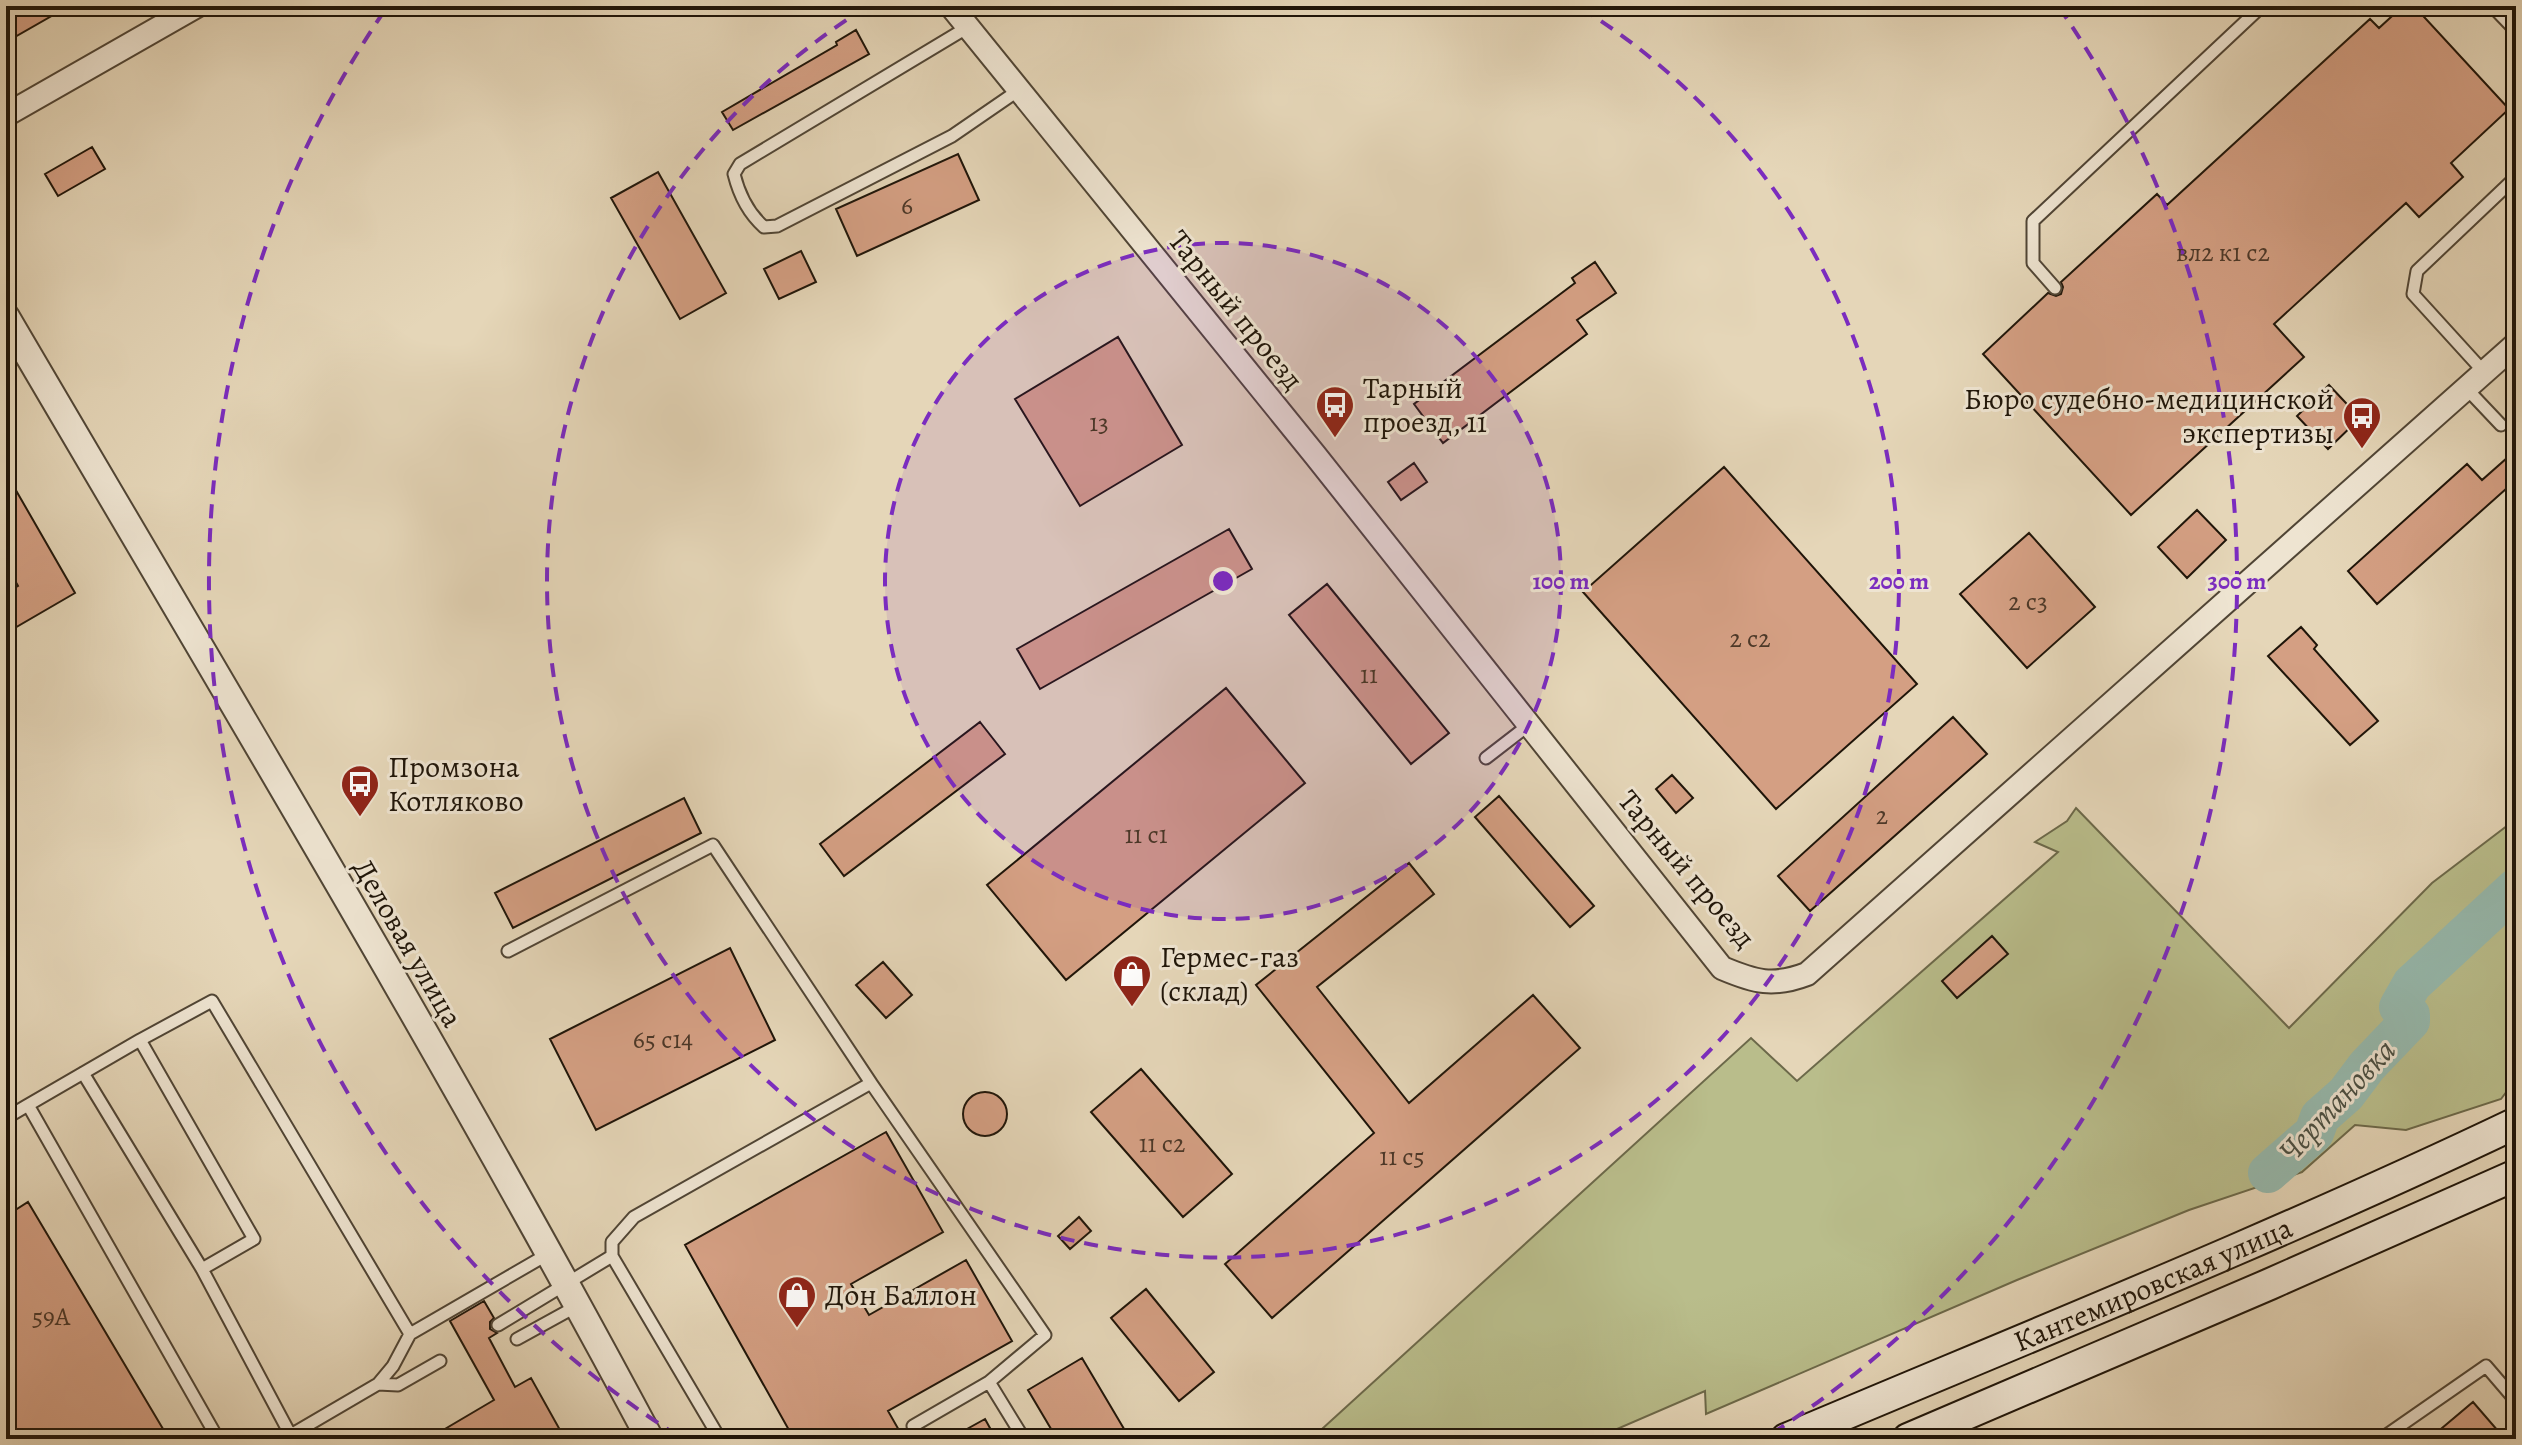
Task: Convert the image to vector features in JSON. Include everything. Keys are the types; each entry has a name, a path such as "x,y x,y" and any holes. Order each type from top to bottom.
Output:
{"main road":[{"name":"Кантемировская улица","path":"1786,1439 2282,1228 2516,1123"},
{"name":"Кантемировская улица","path":"1908,1439 2516,1175"}],"street":[{"path":"6,115 197,6"},
{"name":"Тарный проезд","path":"951,6 1530,724 1722,968 1750,980 1785,982 1807,974 2516,344"},
{"name":"Деловая улица","path":"6,317 314,843 572,1295 650,1439"}],"lane":[{"path":"2055,288 2033,263 2033,221 2262,6"},
{"path":"2492,6 2516,31"},
{"path":"968,27 740,164 734,174 752,217 764,227 777,226 952,136 1019,90"},
{"path":"2484,372 2413,294 2417,271 2516,177"},
{"path":"2466,388 2501,425"},
{"path":"1486,758 1530,724"},
{"path":"508,951 713,845 871,1083 1045,1335 989,1382 913,1426"},
{"path":"6,1118 212,1001 410,1334"},
{"path":"140,1040 254,1239 202,1269"},
{"path":"83,1073 202,1269 287,1436 378,1384 393,1366 410,1334 548,1254"},
{"path":"720,1439 612,1256 612,1242 634,1217 871,1083"},
{"path":"28,1105 218,1439"},
{"path":"517,1339 572,1295 612,1256"},
{"path":"498,1325 572,1295"},
{"path":"378,1384 398,1385 440,1361"},
{"path":"2381,1439 2486,1366 2516,1401"},
{"path":"989,1382 1024,1439"}],"green space":[{"path":"2076,808 2289,1028 2432,883 2516,819 2516,1079 2501,1099 2406,1130 2355,1125 2302,1172 2189,1210 2017,1280 1706,1414 1705,1391 1594,1439 1311,1439 1751,1038 1797,1081 2058,852 2035,842 2067,821"}],"building":[{"path":"6,6 69,6 6,42"},
{"path":"2403,6 2414,6 2509,109 2451,163 2463,177 2419,217 2406,203 2274,324 2304,357 2131,515 1983,354 2048,293 2061,294 2061,282 2157,194 2167,205 2370,19 2379,28"},
{"path":"856,30 869,54 733,130 722,112 837,45 836,42"},
{"path":"92,147 105,169 58,196 45,174"},
{"path":"958,154 979,200 857,256 836,209"},
{"path":"658,172 726,293 680,319 611,198"},
{"path":"801,251 816,282 779,299 764,269"},
{"path":"1595,262 1616,293 1577,320 1587,334 1443,443 1414,404 1575,283 1572,278"},
{"path":"1118,337 1182,445 1080,506 1015,399"},
{"path":"2329,385 2360,418 2328,449 2297,416"},
{"path":"2507,458 2516,468 2516,480 2377,604 2348,571 2467,464 2482,480"},
{"path":"1414,463 1427,482 1401,500 1388,482"},
{"path":"1724,467 1917,684 1776,809 1583,592"},
{"path":"6,473 75,593 6,633 6,593 18,586 6,565"},
{"path":"2197,510 2226,540 2187,578 2158,547"},
{"path":"1229,529 1252,569 1040,689 1017,649"},
{"path":"2029,533 2095,607 2027,668 1960,594"},
{"path":"1327,584 1449,733 1411,764 1289,615"},
{"path":"2301,627 2317,645 2314,649 2378,721 2350,745 2268,656"},
{"path":"1226,688 1305,783 1066,980 987,885"},
{"path":"1953,717 1987,754 1810,911 1778,876"},
{"path":"980,722 1005,754 844,876 820,844"},
{"path":"1672,775 1693,798 1676,813 1656,789"},
{"path":"1499,796 1594,906 1570,927 1475,817"},
{"path":"684,798 701,833 513,928 495,893"},
{"path":"1409,863 1434,894 1317,987 1409,1103 1533,995 1580,1048 1272,1318 1225,1264 1374,1133 1256,985"},
{"path":"1992,936 2008,954 1957,998 1942,981"},
{"path":"730,948 775,1040 596,1130 550,1039"},
{"path":"883,962 912,995 886,1018 856,985"},
{"path":"1141,1069 1232,1174 1183,1217 1091,1112"},
{"path":"985,1092 1000,1099 1007,1114 1000,1129 985,1136 970,1129 963,1114 970,1099"},
{"path":"886,1132 943,1232 851,1284 869,1315 966,1260 1012,1341 888,1411 904,1439 794,1439 685,1245"},
{"path":"28,1202 169,1439 6,1439 6,1216"},
{"path":"1079,1217 1091,1231 1070,1249 1058,1236"},
{"path":"1146,1289 1214,1372 1179,1401 1111,1318"},
{"path":"484,1301 494,1318 490,1329 497,1333 489,1338 515,1387 531,1378 565,1439 428,1439 494,1400 450,1321"},
{"path":"1082,1358 1130,1439 1057,1439 1028,1390"},
{"path":"2473,1402 2505,1439 2429,1439"},
{"path":"985,1419 996,1439 949,1439"}],"waterway":[{"name":"Чертановка","path":"2268,1173 2314,1133 2320,1117 2346,1094 2367,1066 2410,1021 2410,1015 2399,1007 2412,984 2516,888"}],"place":[{"name":"Тарный проезд, 11","path":"1335,439"},
{"name":"Бюро судебно-медицинской экспертизы","path":"2362,450"},
{"name":"Промзона Котляково","path":"360,818"},
{"name":"Гермес-газ (склад)","path":"1132,1008"},
{"name":"Дон Баллон","path":"797,1329"}]}
